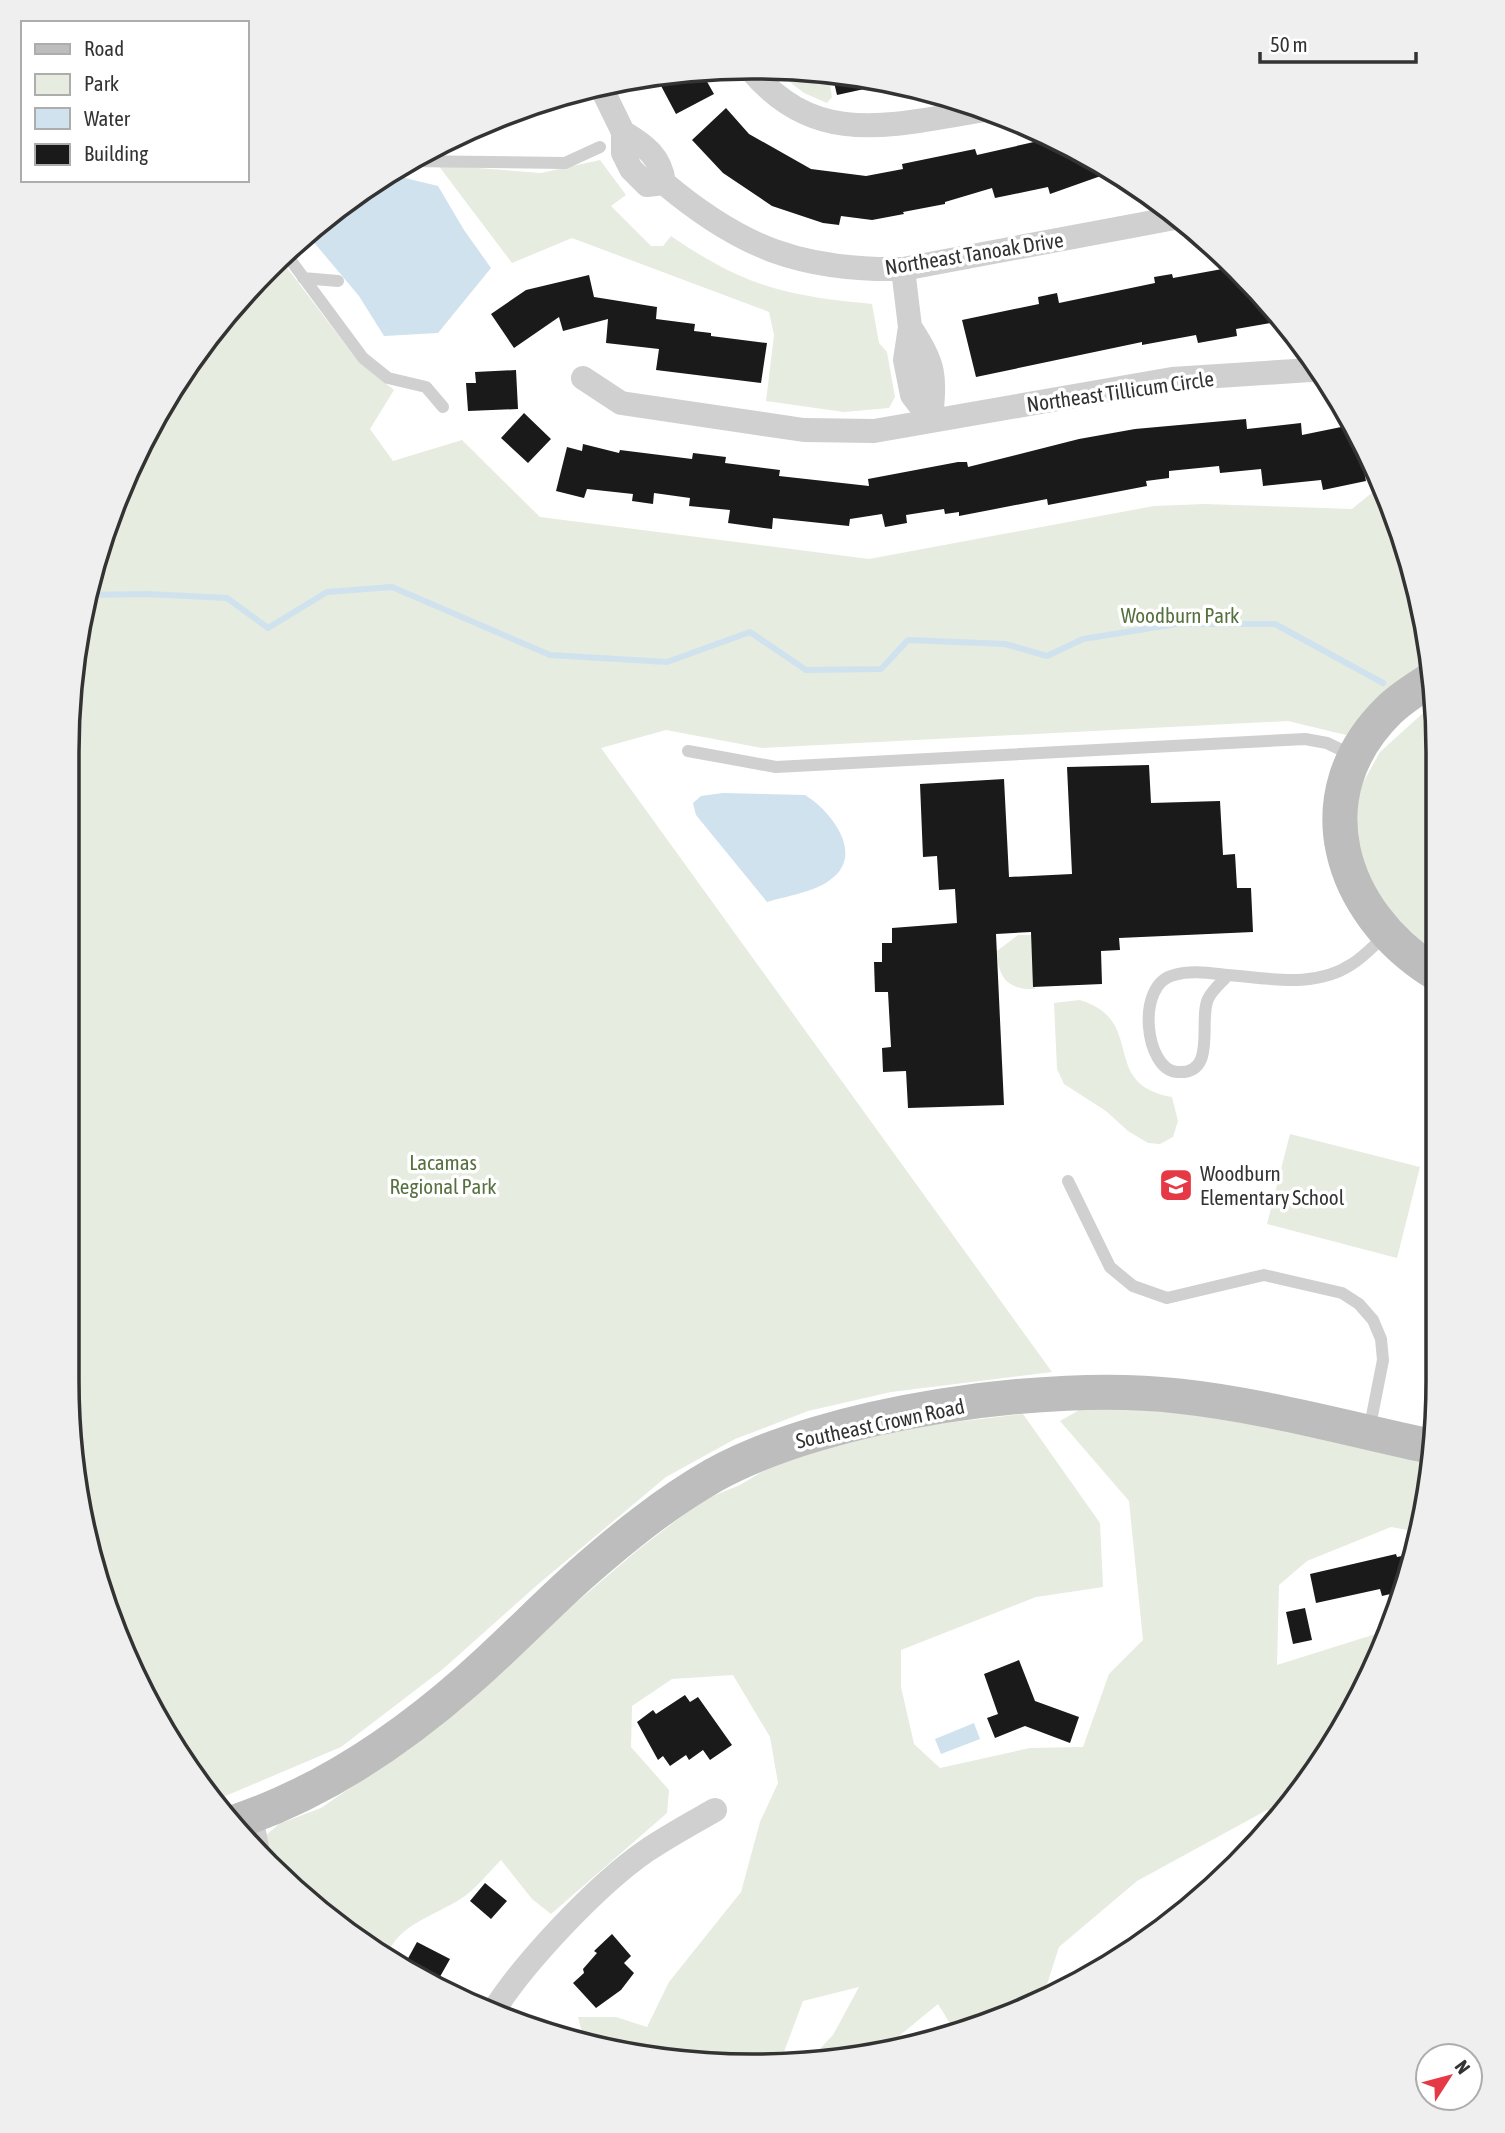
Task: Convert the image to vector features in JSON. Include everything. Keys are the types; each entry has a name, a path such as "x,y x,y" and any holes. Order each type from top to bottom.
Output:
{"street":[{"path":"760,79 780,100 814,118 841,126 872,128 964,113"},
{"name":"Northeast Tanoak Drive","path":"605,96 623,132 624,153 631,169 647,185 664,183 700,214 758,247 819,265 859,270 903,269 1165,220"},
{"path":"903,269 910,327 929,355 934,385 931,421"},
{"name":"Northeast Tillicum Circle","path":"583,378 621,403 804,430 874,431 1172,379 1307,370"},
{"path":"1422,686 1390,709 1354,757 1343,783 1340,821 1342,858 1354,886 1389,933 1426,966"},
{"name":"Southeast Crown Road","path":"249,1828 400,1734 468,1680 628,1533 714,1476 784,1444 888,1417 947,1406 1081,1394 1177,1395 1423,1445"},
{"path":"498,2004 506,1991 585,1903 645,1852 715,1810"}],"lane":[{"path":"430,161 565,163 600,147"},
{"path":"291,262 363,358 388,378 426,387 443,407"},
{"path":"303,278 338,281"},
{"path":"688,751 776,767 1305,739 1327,743 1354,757"},
{"path":"1228,975 1209,997 1203,1014 1205,1047 1199,1063 1193,1068 1177,1072 1162,1066 1153,1051 1149,1003 1152,990 1160,981 1171,975 1189,972 1320,979 1350,965 1389,933"},
{"path":"1068,1181 1110,1267 1133,1286 1167,1298 1264,1275 1342,1293 1359,1304 1373,1320 1381,1339 1383,1360 1369,1433"}],"green space":[{"path":"787,80 830,84 832,97 827,103 804,93"},
{"path":"600,160 626,195 611,206 651,246 663,246 671,236 721,267 766,286 814,297 872,304 879,343 887,352 895,397 889,408 844,412 766,401 774,335 769,312 572,238 512,263 438,165 541,173"},
{"name":"Lacamas Regional Park","path":"286,267 358,361 394,390 370,429 393,461 462,440 540,517 869,559 1154,506 1205,504 1352,509 1373,492 1403,578 1421,674 1350,736 1288,721 762,748 666,730 601,748 1052,1372 891,1392 808,1411 735,1439 666,1477 536,1586 443,1669 341,1747 223,1797 218,1791 169,1717 130,1638 102,1555 92,1512 80,1425 79,752 85,665 102,578 130,495 169,416 218,342"},
{"path":"1425,711 1426,949 1377,903 1354,847 1356,795 1380,752"},
{"path":"1018,935 1032,935 1035,989 1011,984 999,968 997,951"},
{"path":"1080,1000 1100,1010 1113,1022 1128,1066 1136,1079 1150,1090 1172,1097 1178,1121 1173,1137 1160,1144 1148,1143 1064,1084 1057,1069 1054,1003"},
{"path":"1290,1134 1420,1167 1397,1258 1267,1224"},
{"path":"1152,1407 1422,1453 1409,1530 1391,1527 1307,1561 1279,1585 1277,1665 1377,1634 1357,1678 1313,1755 1270,1811 1267,1810 1137,1881 1059,1947 1046,1987 1010,2003 950,2024 938,2004 896,2038 818,2051 833,2035 859,1987 803,2001 783,2053 708,2053 621,2041 582,2032 578,2017 616,2017 647,2027 669,1982 741,1892 760,1822 778,1783 770,1737 733,1675 672,1679 632,1706 631,1747 669,1790 667,1813 551,1914 532,1899 501,1860 465,1896 412,1926 390,1949 342,1915 267,1847 265,1836 279,1824 321,1808 391,1760 639,1549 703,1500 740,1485 796,1452 897,1429 1023,1414 1100,1523 1103,1587 1036,1597 901,1650 901,1687 914,1744 940,1768 1030,1748 1083,1747 1109,1674 1143,1640 1129,1501 1060,1421 1081,1409"}],"water":[{"path":"402,177 438,186 491,268 438,333 384,336 359,296 313,242 342,218"},
{"path":"723,793 805,795 825,812 841,834 845,858 840,870 816,888 767,902 696,815 693,803 701,796"},
{"path":"974,1723 980,1739 941,1754 935,1739"}],"building":[{"path":"706,80 714,94 676,114 661,86"},
{"path":"834,84 865,89 837,95"},
{"path":"726,108 749,134 811,169 866,176 903,169 902,164 975,149 977,155 1036,142 1101,176 1050,194 1048,187 995,198 992,188 945,204 872,220 841,216 839,225 823,223 772,206 723,173 692,140"},
{"path":"1222,269 1271,323 1236,329 1237,336 1198,343 1196,335 1142,345 1142,342 976,377 962,320 1039,304 1038,297 1057,293 1059,303 1155,283 1154,277 1172,274 1173,278"},
{"path":"589,275 594,297 657,307 656,319 695,324 694,331 711,333 711,336 767,343 761,383 656,370 659,349 606,343 608,319 563,331 559,317 514,348 491,314 526,290"},
{"path":"516,370 518,409 468,411 466,383 476,383 475,372"},
{"path":"524,413 551,439 528,463 501,438"},
{"path":"1246,419 1247,429 1301,423 1302,435 1342,427 1364,470 1366,481 1323,490 1321,480 1263,486 1261,469 1220,473 1219,466 1169,471 1169,478 1146,481 1147,486 1048,505 1047,499 959,516 959,512 945,514 944,509 906,515 907,523 885,527 882,514 850,519 849,526 773,518 772,529 728,523 730,510 689,506 690,498 654,493 653,504 632,501 633,494 587,489 584,498 556,491 567,447 582,451 583,444 619,453 620,450 692,459 693,453 726,457 725,463 780,470 779,476 869,486 868,479 958,462 967,462 968,467 1079,439 1135,429"},
{"path":"1149,765 1151,803 1220,801 1223,855 1235,854 1237,888 1251,888 1253,932 1119,938 1120,950 1101,951 1102,984 1033,987 1031,932 996,934 1004,1105 908,1108 906,1071 883,1072 882,1048 891,1047 888,992 875,992 874,962 882,962 882,943 892,943 892,928 957,923 955,889 939,890 937,856 923,857 920,784 1004,779 1009,877 1072,874 1067,767"},
{"path":"1396,1554 1397,1557 1403,1556 1391,1594 1382,1596 1380,1589 1316,1603 1310,1574"},
{"path":"1305,1608 1312,1640 1293,1644 1286,1612"},
{"path":"1019,1660 1035,1701 1079,1717 1070,1743 1025,1726 995,1738 987,1718 998,1714 984,1674"},
{"path":"685,1695 690,1702 698,1697 732,1745 710,1760 703,1750 689,1760 686,1755 670,1766 663,1756 658,1760 637,1722 653,1710 656,1714"},
{"path":"485,1883 507,1901 491,1919 470,1901"},
{"path":"612,1934 631,1956 624,1963 634,1973 621,1990 596,2008 573,1983 584,1973 583,1969 597,1953 594,1951"},
{"path":"417,1942 450,1959 440,1977 408,1959"}],"waterway":[{"path":"98,595 227,598 268,628 327,592 392,587 550,655 667,662 750,632 806,670 881,669 908,640 1005,644 1047,656 1083,639 1176,624 1275,624 1383,683"}],"place":[{"name":"Woodburn Elementary School","path":"1176,1185"}],"park label":[{"name":"Woodburn Park","path":"1180,615"}]}
